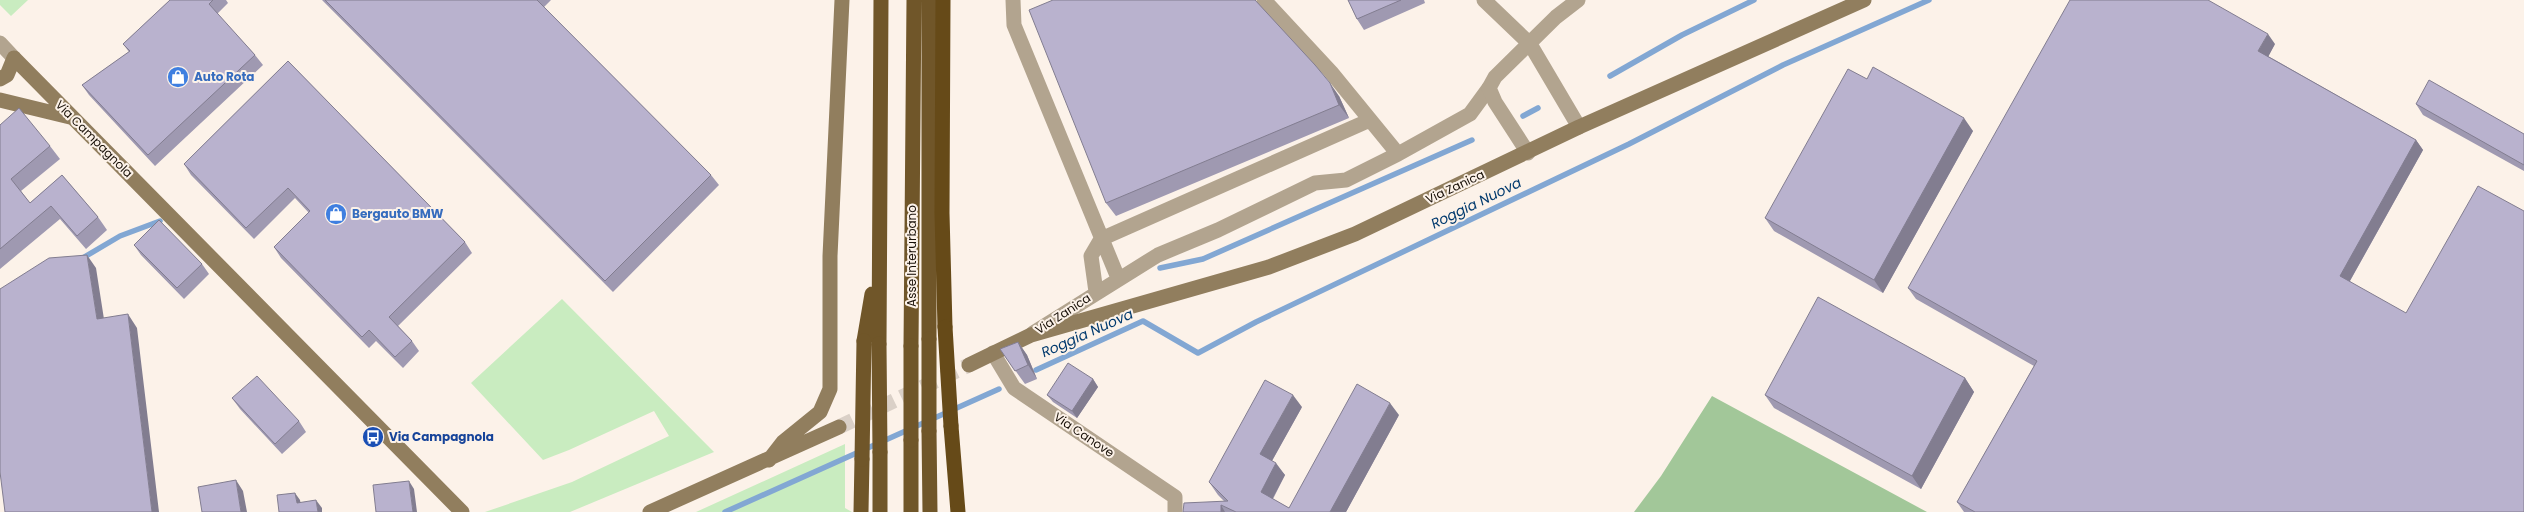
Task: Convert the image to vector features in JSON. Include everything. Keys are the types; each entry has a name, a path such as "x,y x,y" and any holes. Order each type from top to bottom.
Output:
{"highway":[{"path":"880,512 879,255 882,0"},
{"name":"Asse Interurbano","path":"911,512 914,0"},
{"path":"929,0 930,512"},
{"path":"943,0 942,204 945,327 958,512"},
{"path":"861,512 864,341 879,255"}],"main road":[{"path":"769,460 783,442 820,412 830,389 830,256 842,0"},
{"name":"Via Zanica","path":"969,365 1030,335 1300,256 1355,234 1579,127 1864,0"},
{"path":"0,79 6,75 7,57"},
{"name":"Via Campagnola","path":"7,57 71,117 462,512"},
{"path":"0,100 24,104 71,117"},
{"path":"650,512 839,427"}],"street":[{"path":"1013,0 1014,24 1118,278"},
{"path":"1264,0 1354,99 1398,154"},
{"path":"1484,0 1530,44 1579,127"},
{"name":"Via Zanica","path":"1030,335 1158,254 1218,230 1315,183 1346,180 1470,114 1495,77 1556,17 1578,0"},
{"name":"Via Campagnola","path":"0,43 7,57"},
{"path":"1489,88 1495,102 1528,153"},
{"path":"1096,292 1091,256 1101,239 1370,120"},
{"name":"Via Canove","path":"993,353 1014,388 1175,497 1175,512"}],"green space":[{"path":"0,0 28,0 11,16 0,5"},
{"path":"562,299 714,452 570,512 485,512 572,482 669,436 654,411 543,460 471,383"},
{"path":"1712,396 1927,512 1634,512 1661,476"},
{"path":"845,444 845,508 852,512 696,512"}],"building":[{"path":"170,0 213,0 209,4 255,55 148,155 82,85 130,51 123,44"},
{"path":"325,0 537,0 711,175 605,281"},
{"path":"1053,0 1255,0 1330,83 1339,105 1106,203 1029,10"},
{"path":"1348,0 1401,0 1357,19"},
{"path":"2070,0 2208,0 2268,34 2258,51 2416,140 2340,276 2406,313 2478,186 2524,211 2524,512 1975,512 1957,502 2037,361 1908,288"},
{"path":"288,61 465,242 389,317 412,341 395,357 369,330 362,337 274,247 310,211 288,188 246,228 184,164"},
{"path":"1873,67 1964,118 1874,280 1765,218 1848,69 1867,79"},
{"path":"2429,80 2524,134 2524,165 2416,104"},
{"path":"19,108 50,146 11,179 30,203 62,175 98,217 77,236 51,206 0,249 0,125"},
{"path":"159,220 202,264 177,288 134,245"},
{"path":"87,255 97,319 128,314 152,512 5,512 0,472 0,289 49,258"},
{"path":"1818,297 1965,378 1912,476 1765,395"},
{"path":"1018,342 1028,365 1015,371 1000,349"},
{"path":"1068,363 1093,379 1072,411 1047,395"},
{"path":"257,376 299,421 275,444 232,398"},
{"path":"1265,380 1293,395 1260,454 1276,463 1261,492 1289,508 1357,384 1390,403 1330,512 1236,512 1221,505 1221,512 1183,512 1184,503 1228,501 1209,482"},
{"path":"236,480 241,512 202,512 198,487"},
{"path":"409,481 413,512 376,512 373,485"},
{"path":"295,493 297,503 316,500 318,512 279,512 277,495"}],"waterway":[{"path":"1610,76 1682,35 1754,0"},
{"name":"Roggia Nuova","path":"1036,370 1143,321 1198,353 1256,322 1629,144 1783,65 1929,0"},
{"path":"1523,116 1538,108"},
{"path":"1160,268 1203,259 1472,140"},
{"path":"81,259 120,236 160,221"},
{"name":"Roggia Nuova","path":"725,512 999,389"}],"tunnel":[{"path":"839,427 969,365"}],"place":[{"name":"Auto Rota","path":"178,77"},
{"name":"Bergauto BMW","path":"336,214"},
{"name":"Via Campagnola","path":"373,437"}]}
